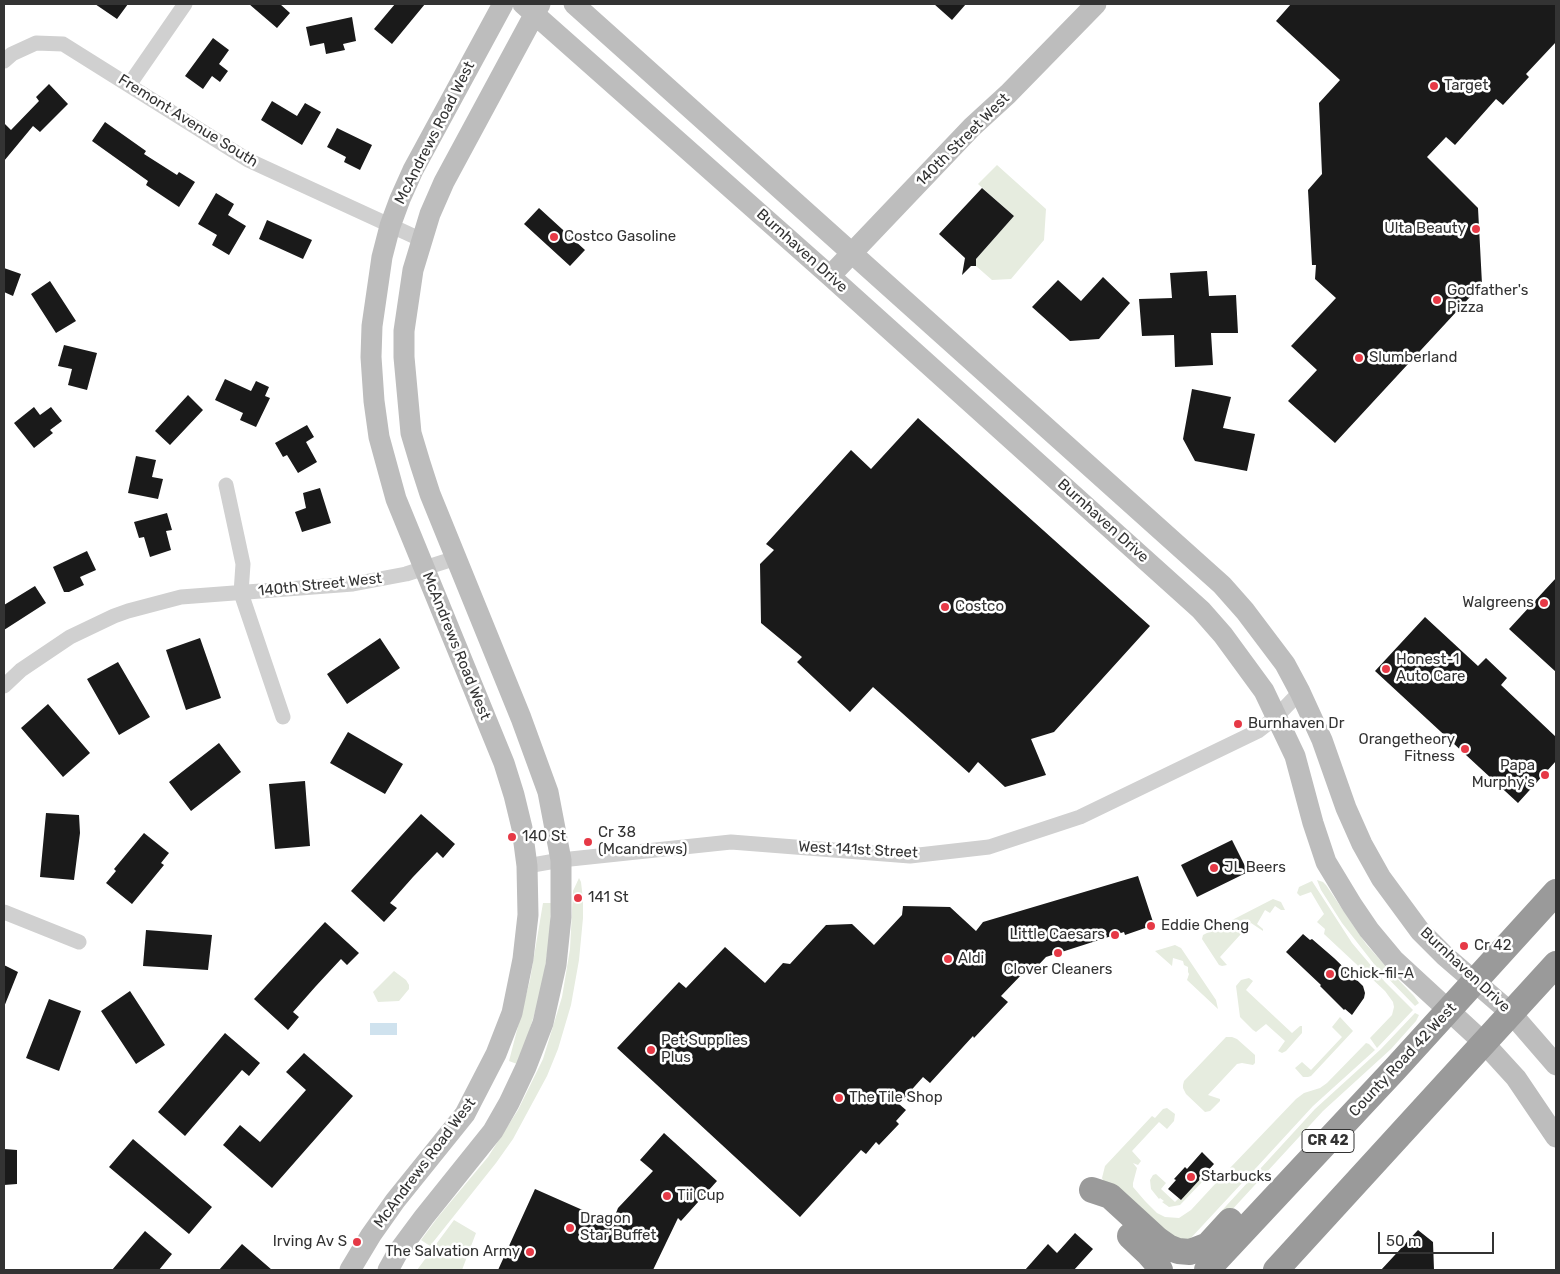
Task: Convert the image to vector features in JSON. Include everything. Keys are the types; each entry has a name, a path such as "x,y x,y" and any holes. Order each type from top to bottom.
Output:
{"highway":[{"name":"County Road 42 West","path":"1207,1270 1395,1069 1556,892"},
{"name":"CR 42","path":"1276,1270 1556,964"},
{"path":"1160,1270 1148,1253 1099,1208 1092,1190 1110,1196 1168,1247 1181,1252 1200,1249 1208,1245 1218,1235 1312,1132 1395,1069"}],"street":[{"path":"129,85 185,4"},
{"name":"McAndrews Road West","path":"350,1270 390,1208 466,1114 496,1054 512,1013 523,959 528,915 527,866 522,828 514,795 504,763 396,499 386,467 380,437 374,401 371,357 372,326 382,257 390,226 413,170 503,4"},
{"name":"Burnhaven Drive","path":"574,4 1222,585 1246,611 1285,664 1322,740 1346,808 1358,835 1381,878 1420,931 1474,982 1512,1013 1556,1065"},
{"name":"140th Street West","path":"830,276 972,127 1008,94 1096,4"},
{"name":"McAndrews Road West","path":"388,1270 398,1252 424,1217 493,1131 509,1103 526,1067 543,1023 556,965 561,917 561,860 548,792 538,760 430,494 411,433 404,357 404,331 413,270 430,214 444,182 533,7"},
{"name":"Burnhaven Drive","path":"533,7 1201,610 1223,635 1264,691 1295,756 1326,862 1369,930 1394,960 1484,1043 1516,1078 1556,1137"},
{"name":"Fremont Avenue South","path":"4,61 12,54 36,43 63,44 248,160 422,240"},
{"name":"140th Street West","path":"226,485 243,564 241,593 283,718"},
{"name":"140th Street West","path":"4,686 21,670 70,637 114,616 181,598 353,584 406,574 456,558"},
{"name":"West 141st Street","path":"527,866 561,860 731,842 910,856 989,847 1080,817 1258,731 1276,717 1300,692"},
{"path":"4,912 79,942"}],"shaded area":[{"path":"997,165 1046,209 1044,240 1011,279 992,280 976,266 976,259 1014,216 978,184"},
{"path":"579,878 583,899 583,918 579,960 571,1005 558,1049 547,1076 513,1139 430,1246 421,1240 488,1157 518,1110 543,1059 562,997 570,949 573,891"},
{"path":"1317,880 1326,885 1366,944 1419,1003 1415,1006 1374,964 1342,923 1321,890"},
{"path":"1312,881 1352,943 1385,982 1413,1010 1377,1048 1370,1038 1392,1015 1393,1002 1385,991 1324,934 1325,929 1317,922 1324,914 1311,892 1300,896 1297,893 1299,887"},
{"path":"1273,899 1281,902 1285,910 1275,906 1270,913 1265,910 1257,924 1263,931 1251,923 1220,957 1227,965 1219,965 1202,939 1203,935"},
{"path":"543,903 551,903 550,932 545,969 538,1002 517,1064 509,1061 530,980"},
{"path":"1175,945 1181,948 1216,1000 1218,1009 1187,980 1189,974 1188,967 1184,965 1183,961 1173,958 1172,966 1155,951"},
{"path":"394,971 406,980 409,989 399,1001 378,1002 373,992"},
{"path":"1249,978 1253,981 1246,990 1292,1033 1302,1026 1302,1033 1282,1053 1278,1051 1285,1041 1266,1024 1256,1032 1240,1017 1236,986 1241,980"},
{"path":"1415,1013 1419,1015 1416,1021 1391,1049 1323,1111 1206,1238 1193,1242 1315,1109 1381,1049"},
{"path":"1340,1017 1353,1031 1311,1076 1303,1077 1295,1068 1302,1062 1311,1070 1342,1037 1332,1027"},
{"path":"1226,1037 1237,1039 1255,1055 1255,1063 1253,1065 1237,1064 1208,1095 1220,1099 1220,1101 1210,1111 1205,1112 1186,1094 1183,1088 1184,1081"},
{"path":"1366,1043 1375,1050 1313,1106 1244,1181 1230,1168 1296,1099 1304,1093 1320,1088 1327,1083"},
{"path":"1167,1108 1175,1114 1174,1121 1167,1129 1159,1122 1132,1151 1141,1161 1138,1165 1133,1163 1137,1168 1133,1187 1157,1213 1165,1217 1179,1218 1191,1210 1228,1170 1242,1183 1190,1239 1182,1245 1105,1184 1102,1178 1105,1166 1152,1116 1155,1118 1163,1109"},
{"path":"1156,1174 1166,1183 1161,1189 1175,1202 1179,1198 1181,1200 1200,1179 1203,1181 1180,1205 1169,1207 1151,1189 1150,1180"},
{"path":"454,1220 476,1233 462,1270 417,1270"}],"water":[{"path":"370,1023 397,1023 397,1035 370,1035"}],"building":[{"path":"95,4 128,4 117,19"},
{"path":"249,4 280,4 290,13 277,28"},
{"path":"395,4 425,4 392,44 374,29"},
{"path":"934,4 966,4 952,20"},
{"path":"1291,4 1556,4 1556,42 1526,74 1529,77 1503,105 1496,99 1455,145 1446,137 1427,157 1478,208 1482,284 1335,443 1288,401 1317,370 1291,346 1336,298 1315,279 1316,265 1312,265 1308,190 1322,174 1319,103 1340,80 1276,21"},
{"path":"352,17 356,41 343,44 345,50 326,54 324,43 310,46 306,27"},
{"path":"213,38 229,50 219,64 228,71 220,82 212,76 203,89 185,76"},
{"path":"49,84 68,104 40,132 33,126 4,161 4,123 11,130 39,101 36,97"},
{"path":"272,101 297,116 305,103 321,112 302,145 261,120"},
{"path":"105,122 146,151 144,154 177,175 179,172 195,182 179,207 146,185 148,181 92,141"},
{"path":"337,128 372,145 360,170 344,162 346,157 327,147"},
{"path":"982,188 1014,216 976,259 976,266 971,266 962,275 965,258 939,234"},
{"path":"216,193 234,204 228,215 246,226 229,255 212,245 217,235 198,224"},
{"name":"Costco Gasoline","path":"539,208 585,250 570,266 524,224"},
{"path":"267,220 312,240 303,259 259,239"},
{"path":"4,268 21,274 13,296 4,292"},
{"path":"1207,271 1209,296 1236,295 1238,333 1211,333 1213,365 1175,367 1174,335 1142,336 1139,299 1172,298 1170,273"},
{"path":"1103,277 1130,303 1099,339 1070,341 1032,307 1058,280 1081,301"},
{"path":"50,281 76,321 56,333 31,294"},
{"path":"64,345 97,353 87,390 68,385 72,369 58,366"},
{"path":"225,379 251,391 256,381 269,387 265,396 270,398 256,427 240,420 243,413 215,400"},
{"path":"1192,389 1231,397 1223,428 1255,434 1247,471 1195,461 1183,439"},
{"path":"188,395 203,410 170,445 155,431"},
{"path":"34,407 40,415 51,407 62,421 50,430 53,433 34,448 14,423"},
{"name":"Costco","path":"918,418 1150,626 1054,732 1031,739 1046,775 1005,787 978,762 969,773 873,687 850,712 797,662 802,657 761,623 760,564 774,550 766,544 851,450 871,469"},
{"path":"307,425 314,437 306,442 317,462 298,473 287,455 283,457 275,443"},
{"path":"136,456 156,460 152,477 163,479 158,499 128,493"},
{"path":"320,488 331,523 302,532 295,512 306,508 303,493"},
{"path":"167,513 172,530 166,531 171,550 150,557 144,537 139,538 134,522"},
{"path":"87,551 96,570 80,577 84,585 69,592 64,592 53,567"},
{"name":"Walgreens","path":"1556,578 1556,672 1509,629"},
{"path":"35,586 46,603 4,630 4,605"},
{"path":"1425,617 1478,666 1486,658 1507,678 1501,685 1556,737 1556,761 1518,803 1375,671"},
{"path":"200,638 221,698 186,710 166,650"},
{"path":"380,638 400,668 347,704 327,674"},
{"path":"118,662 150,717 119,735 87,679"},
{"path":"48,704 90,753 63,777 21,728"},
{"path":"348,732 403,764 385,794 330,763"},
{"path":"219,743 241,772 191,811 169,782"},
{"path":"305,781 310,846 275,849 269,784"},
{"path":"46,813 79,815 80,833 74,880 40,877"},
{"path":"421,814 455,844 443,858 437,852 413,877 390,903 397,908 384,922 351,891"},
{"path":"144,833 169,853 161,863 164,865 132,904 106,883 116,871 114,869"},
{"name":"JL Beers","path":"1232,840 1248,872 1197,897 1181,865"},
{"path":"1138,876 1154,925 1125,935 1124,932 1046,957 1029,975 1025,971 1001,996 1008,1002 974,1038 973,1036 930,1083 923,1077 899,1104 906,1110 896,1121 899,1124 879,1145 876,1142 866,1154 861,1150 800,1217 617,1048 679,982 686,988 725,947 765,983 783,963 790,964 826,925 852,924 874,945 902,915 903,906 950,907 976,931 983,922"},
{"path":"325,922 359,953 347,965 341,959 316,986 293,1012 299,1017 288,1030 254,999"},
{"path":"146,930 212,935 208,970 143,966"},
{"name":"Chick-fil-A","path":"1303,934 1310,940 1312,939 1334,958 1363,986 1364,998 1352,1015 1344,1010 1286,952"},
{"path":"4,965 18,972 4,1007"},
{"path":"130,991 165,1045 136,1064 101,1011"},
{"path":"49,999 81,1011 59,1071 26,1058"},
{"path":"225,1033 260,1063 249,1076 242,1070 185,1136 158,1112"},
{"path":"304,1053 353,1096 272,1188 223,1145 240,1125 260,1142 306,1090 286,1072"},
{"path":"664,1133 717,1181 681,1221 678,1218 653,1270 498,1270 535,1189 612,1223 618,1208 653,1171 640,1160"},
{"path":"133,1139 212,1207 189,1234 109,1167"},
{"path":"4,1149 17,1150 17,1184 4,1185"},
{"name":"Starbucks","path":"1202,1152 1214,1164 1181,1200 1168,1189 1185,1167 1187,1169"},
{"path":"1418,1230 1433,1242 1434,1270 1381,1270"},
{"path":"145,1231 172,1254 159,1270 112,1270"},
{"path":"1075,1233 1093,1249 1074,1270 1025,1270 1048,1244 1057,1253"},
{"path":"242,1244 272,1270 219,1270"}],"place":[{"name":"Target","path":"1434,86"},
{"name":"Ulta Beauty","path":"1476,229"},
{"name":"Costco Gasoline","path":"554,237"},
{"name":"Godfather's Pizza","path":"1437,300"},
{"name":"Slumberland","path":"1359,358"},
{"name":"Walgreens","path":"1544,603"},
{"name":"Costco","path":"945,607"},
{"name":"Honest-1 Auto Care","path":"1386,669"},
{"name":"Burnhaven Dr","path":"1238,724"},
{"name":"Orangetheory Fitness","path":"1465,749"},
{"name":"Papa Murphy's","path":"1545,775"},
{"name":"140 St","path":"512,837"},
{"name":"Cr 38 (Mcandrews)","path":"588,842"},
{"name":"JL Beers","path":"1214,868"},
{"name":"141 St","path":"578,898"},
{"name":"Eddie Cheng","path":"1151,926"},
{"name":"Little Caesars","path":"1115,935"},
{"name":"Cr 42","path":"1464,946"},
{"name":"Clover Cleaners","path":"1058,953"},
{"name":"Aldi","path":"948,959"},
{"name":"Chick-fil-A","path":"1330,974"},
{"name":"Pet Supplies Plus","path":"651,1050"},
{"name":"The Tile Shop","path":"839,1098"},
{"name":"Starbucks","path":"1191,1177"},
{"name":"Tii Cup","path":"667,1196"},
{"name":"Dragon Star Buffet","path":"570,1228"},
{"name":"Irving Av S","path":"357,1242"},
{"name":"The Salvation Army","path":"530,1252"}]}
